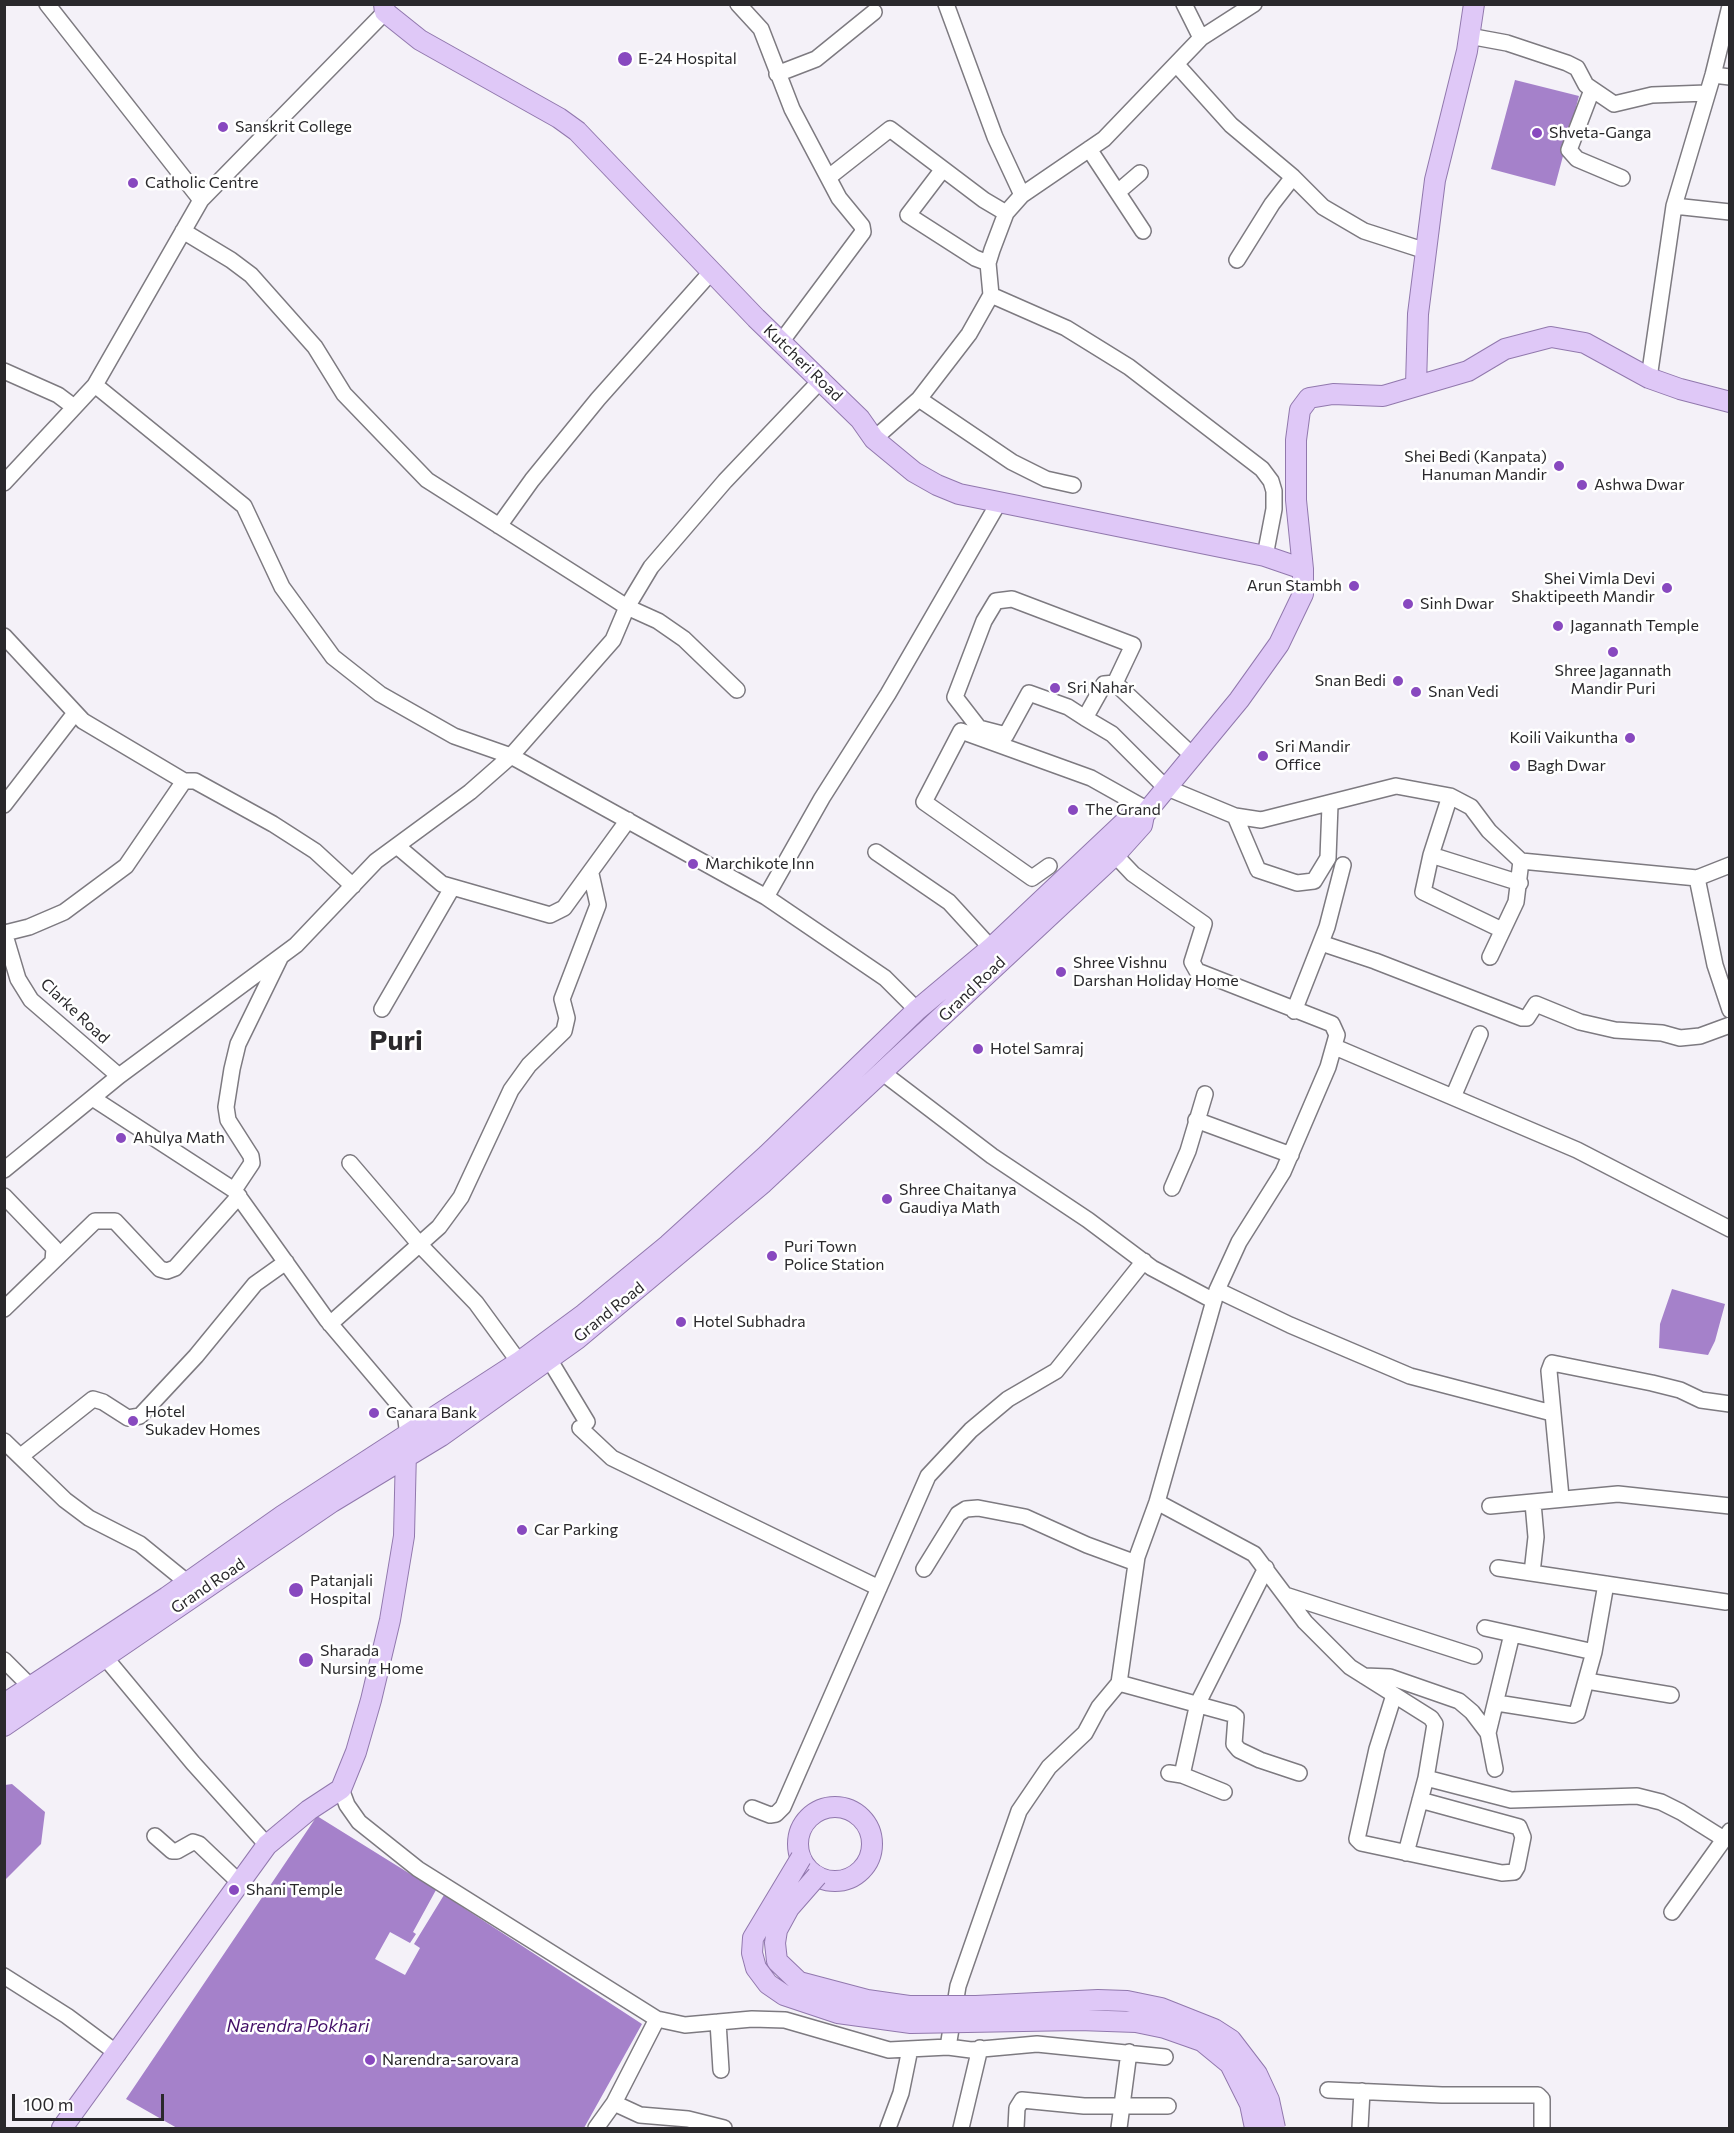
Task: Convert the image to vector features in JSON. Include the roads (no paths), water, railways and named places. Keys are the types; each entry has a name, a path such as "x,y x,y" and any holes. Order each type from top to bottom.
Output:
{"main road":[{"path":"1474,4 1469,36 1435,180 1418,314 1416,385 1468,371 1505,349 1551,337 1585,343 1649,378 1730,402"},
{"name":"Kutcheri Road","path":"385,8 420,40 559,118 577,131 781,342 822,379 860,419 874,439 914,471 937,485 999,502 1265,556 1303,568"},
{"name":"Grand Road","path":"4,1726 332,1502 406,1459 549,1359 639,1289 763,1183 931,1029 1115,855 1142,825 1146,812 1165,788 1239,700 1279,644 1303,594 1303,568 1296,500 1296,441 1300,410 1309,398 1333,394 1383,396 1416,385"},
{"name":"Grand Road","path":"4,1704 188,1583 282,1516 519,1362 668,1245 767,1155 917,1011 991,948 1131,816 1146,812"},
{"path":"917,1011 931,1029"},
{"path":"62,2128 118,2054 267,1845 309,1809 341,1788 356,1752 390,1620 404,1536 408,1436"},
{"path":"836,1808 847,1809 861,1817 872,1833 873,1850 868,1863 852,1876 834,1880 817,1876 804,1865 801,1858 798,1838 805,1822 814,1814 836,1808"},
{"path":"801,1858 753,1938 752,1953 756,1968 768,1984 784,1995 838,2013 911,2023 1078,2020 1136,2022 1165,2028 1202,2041 1230,2064 1250,2104 1255,2128"},
{"path":"817,1876 789,1908 777,1930 775,1943 777,1961 799,1982 867,2000 909,2006 976,2006 1098,2000 1127,2001 1161,2008 1214,2028 1231,2040 1257,2074 1269,2100 1275,2128"}],"street":[{"path":"47,4 201,200"},
{"path":"738,4 760,29 769,45 777,74 792,109 844,207 862,225 863,232 781,342"},
{"path":"946,4 994,136 1022,195"},
{"path":"1184,4 1201,38"},
{"path":"874,439 919,399 969,334 991,295 988,263 1006,213 1022,195 1104,139 1201,38 1254,4"},
{"path":"1649,378 1674,206 1713,75 1730,6"},
{"path":"4,483 95,385 201,200 385,8"},
{"path":"777,74 816,59 874,12"},
{"path":"1469,36 1508,43 1567,63 1576,68 1586,85 1607,102 1620,105 1634,98 1652,95 1707,93"},
{"path":"1177,65 1231,125 1293,177 1323,207 1343,221 1364,231 1426,251"},
{"path":"1713,75 1730,77"},
{"path":"1592,90 1569,150 1577,159 1622,177"},
{"path":"829,177 890,129 1006,213"},
{"path":"1089,149 1119,191 1143,231"},
{"path":"943,169 908,215 975,258 988,263"},
{"path":"1119,191 1140,173"},
{"path":"1237,260 1272,204 1293,177"},
{"path":"1674,206 1730,212"},
{"path":"183,231 251,275 315,347 344,394 428,480 627,607 658,621 684,639 736,690"},
{"path":"499,526 532,480 598,399 712,271"},
{"path":"991,295 1066,328 1129,367 1262,469 1271,481 1274,491 1274,509 1265,556"},
{"path":"4,372 58,394 74,407"},
{"path":"4,1170 94,1099 119,1076 296,945 376,861 470,792 511,756 613,640 627,607 651,567 725,482 822,379"},
{"path":"95,385 244,507 282,587 333,657 380,694 454,736 511,756 766,897 885,978 917,1011"},
{"path":"919,399 1012,462 1046,479 1073,485"},
{"path":"766,897 822,798 894,684 999,502"},
{"path":"1114,683 1133,645 1012,599 996,602 984,621 955,697 979,728 1006,735 1029,693 1068,707 1112,734 1165,788 1235,816 1260,820 1330,805 1396,786 1450,796 1471,807 1489,831 1521,861 1697,878 1730,865"},
{"path":"4,636 83,721 184,781 195,781 273,824 315,850 353,886"},
{"path":"1085,718 1104,684 1114,683 1192,755"},
{"path":"4,805 75,713"},
{"path":"1048,866 1032,878 924,802 961,730 1091,778 1146,812"},
{"path":"5,933 29,927 64,912 126,866 184,781"},
{"path":"1450,796 1431,855 1423,892 1503,930"},
{"path":"1235,816 1258,870 1297,883 1314,881 1328,858 1330,805"},
{"path":"397,846 434,880 452,888 550,915 564,908 591,874 628,820"},
{"path":"876,852 949,902 991,948"},
{"path":"948,2046 958,1986 1008,1836 1019,1811 1049,1767 1085,1733 1099,1707 1119,1683 1136,1563 1216,1295 1239,1242 1283,1172 1291,1155 1338,1035 1332,1024 1197,971 1192,962 1204,924 1133,874 1115,855"},
{"path":"1431,855 1520,883"},
{"path":"1490,957 1516,902 1521,861"},
{"path":"1294,1011 1321,944 1343,865"},
{"path":"330,1324 421,1246 461,1197 487,1136 520,1076 564,1031 567,1018 562,999 598,905 591,874"},
{"path":"1697,878 1715,965 1730,1010"},
{"path":"382,1009 452,888"},
{"name":"Clarke Road","path":"5,933 18,979 31,1000 119,1076"},
{"path":"1321,944 1375,961 1522,1018 1527,1018 1536,1004 1580,1022 1615,1030 1662,1033 1680,1038 1700,1036 1730,1025"},
{"path":"4,1309 95,1221 108,1219 115,1221 160,1269 167,1271 175,1268 236,1193 252,1163 251,1156 228,1120 226,1107 232,1069 238,1044 282,956"},
{"path":"1453,1097 1480,1034"},
{"path":"1335,1047 1577,1150 1730,1229"},
{"path":"883,1072 992,1156 1088,1220 1171,1280 1216,1295 1410,1376 1552,1413"},
{"path":"1172,1188 1188,1150 1205,1094"},
{"path":"94,1099 236,1193 330,1324 405,1412 408,1436"},
{"path":"1196,1120 1291,1155"},
{"path":"350,1163 421,1246 476,1303 519,1362"},
{"path":"4,1196 54,1248 53,1261"},
{"path":"21,1456 93,1399 104,1402 128,1418 140,1416 196,1356 249,1291 286,1262"},
{"path":"752,1808 770,1815 776,1814 783,1807 928,1476 971,1430 999,1407 1056,1371 1144,1262"},
{"path":"549,1359 595,1445 621,1463 879,1588"},
{"path":"1561,1497 1549,1371 1552,1363 1652,1383 1680,1390 1701,1400 1730,1404"},
{"path":"4,1441 65,1500 89,1518 140,1544 188,1583"},
{"path":"1490,1506 1533,1503 1561,1497 1629,1494 1730,1506"},
{"path":"1156,1502 1242,1546 1266,1568 1305,1622 1350,1667 1431,1718 1435,1724 1426,1778 1406,1853"},
{"path":"1532,1573 1536,1537 1533,1503"},
{"path":"924,1569 958,1514 966,1509 978,1508 1025,1517 1087,1545 1136,1563"},
{"path":"1224,1792 1176,1774 1198,1703 1266,1568"},
{"path":"1498,1568 1726,1602"},
{"path":"1497,1703 1573,1715 1580,1709 1594,1652 1606,1584"},
{"path":"1285,1595 1474,1656"},
{"path":"1485,1628 1594,1652"},
{"path":"1488,1733 1512,1634"},
{"path":"104,1656 193,1763 267,1845"},
{"path":"4,1660 31,1687"},
{"path":"1364,1676 1390,1677 1459,1701 1477,1717 1488,1733 1495,1768"},
{"path":"1587,1681 1671,1695"},
{"path":"1119,1683 1223,1710 1236,1717 1234,1744 1239,1750 1260,1760 1299,1773"},
{"path":"1394,1695 1356,1834 1361,1843 1502,1873 1514,1872 1523,1837 1519,1827 1420,1800"},
{"path":"1426,1778 1511,1800 1637,1796 1661,1802 1727,1835 1672,1912"},
{"path":"341,1788 347,1805 359,1822 418,1869 657,2019 685,2025 784,2020 889,2050 1037,2044 1166,2057"},
{"path":"155,1836 172,1851 177,1851 193,1842 199,1844 240,1883"},
{"path":"4,1976 67,2016 118,2054"},
{"path":"596,2128 614,2103 657,2019"},
{"path":"718,2022 721,2070"},
{"path":"961,2128 980,2048"},
{"path":"888,2128 901,2093 910,2049"},
{"path":"1119,2128 1129,2052"},
{"path":"1328,2090 1538,2095 1542,2099 1542,2128"},
{"path":"1360,2128 1362,2091"},
{"path":"1016,2128 1017,2108 1022,2100 1084,2106 1168,2106"},
{"path":"614,2103 640,2115 688,2119 724,2128"}],"water":[{"path":"1515,80 1579,96 1555,186 1491,169"},
{"path":"1672,1289 1725,1304 1715,1341 1708,1355 1659,1348 1660,1324"},
{"path":"12,1784 45,1812 41,1844 5,1880 5,1785"},
{"name":"Narendra Pokhari","path":"317,1816 436,1890 413,1932 416,1934 410,1943 390,1932 375,1959 405,1975 420,1948 414,1944 444,1895 642,2024 584,2128 177,2128 126,2099"}],"place":[{"name":"E-24 Hospital","path":"625,59"},
{"name":"Sanskrit College","path":"223,127"},
{"name":"Shveta-Ganga","path":"1537,133"},
{"name":"Catholic Centre","path":"133,183"},
{"name":"Shei Bedi (Kanpata) Hanuman Mandir","path":"1559,466"},
{"name":"Ashwa Dwar","path":"1582,485"},
{"name":"Arun Stambh","path":"1354,586"},
{"name":"Shei Vimla Devi Shaktipeeth Mandir","path":"1667,588"},
{"name":"Sinh Dwar","path":"1408,604"},
{"name":"Jagannath Temple","path":"1558,626"},
{"name":"Shree Jagannath Mandir Puri","path":"1613,652"},
{"name":"Snan Bedi","path":"1398,681"},
{"name":"Sri Nahar","path":"1055,688"},
{"name":"Snan Vedi","path":"1416,692"},
{"name":"Koili Vaikuntha","path":"1630,738"},
{"name":"Sri Mandir Office","path":"1263,756"},
{"name":"Bagh Dwar","path":"1515,766"},
{"name":"The Grand","path":"1073,810"},
{"name":"Marchikote Inn","path":"693,864"},
{"name":"Shree Vishnu Darshan Holiday Home","path":"1061,972"},
{"name":"Hotel Samraj","path":"978,1049"},
{"name":"Ahulya Math","path":"121,1138"},
{"name":"Shree Chaitanya Gaudiya Math","path":"887,1199"},
{"name":"Puri Town Police Station","path":"772,1256"},
{"name":"Hotel Subhadra","path":"681,1322"},
{"name":"Canara Bank","path":"374,1413"},
{"name":"Hotel Sukadev Homes","path":"133,1421"},
{"name":"Car Parking","path":"522,1530"},
{"name":"Patanjali Hospital","path":"296,1590"},
{"name":"Sharada Nursing Home","path":"306,1660"},
{"name":"Shani Temple","path":"234,1890"},
{"name":"Narendra-sarovara","path":"370,2060"}],"district":[{"name":"Puri","path":"396,1041"}]}
